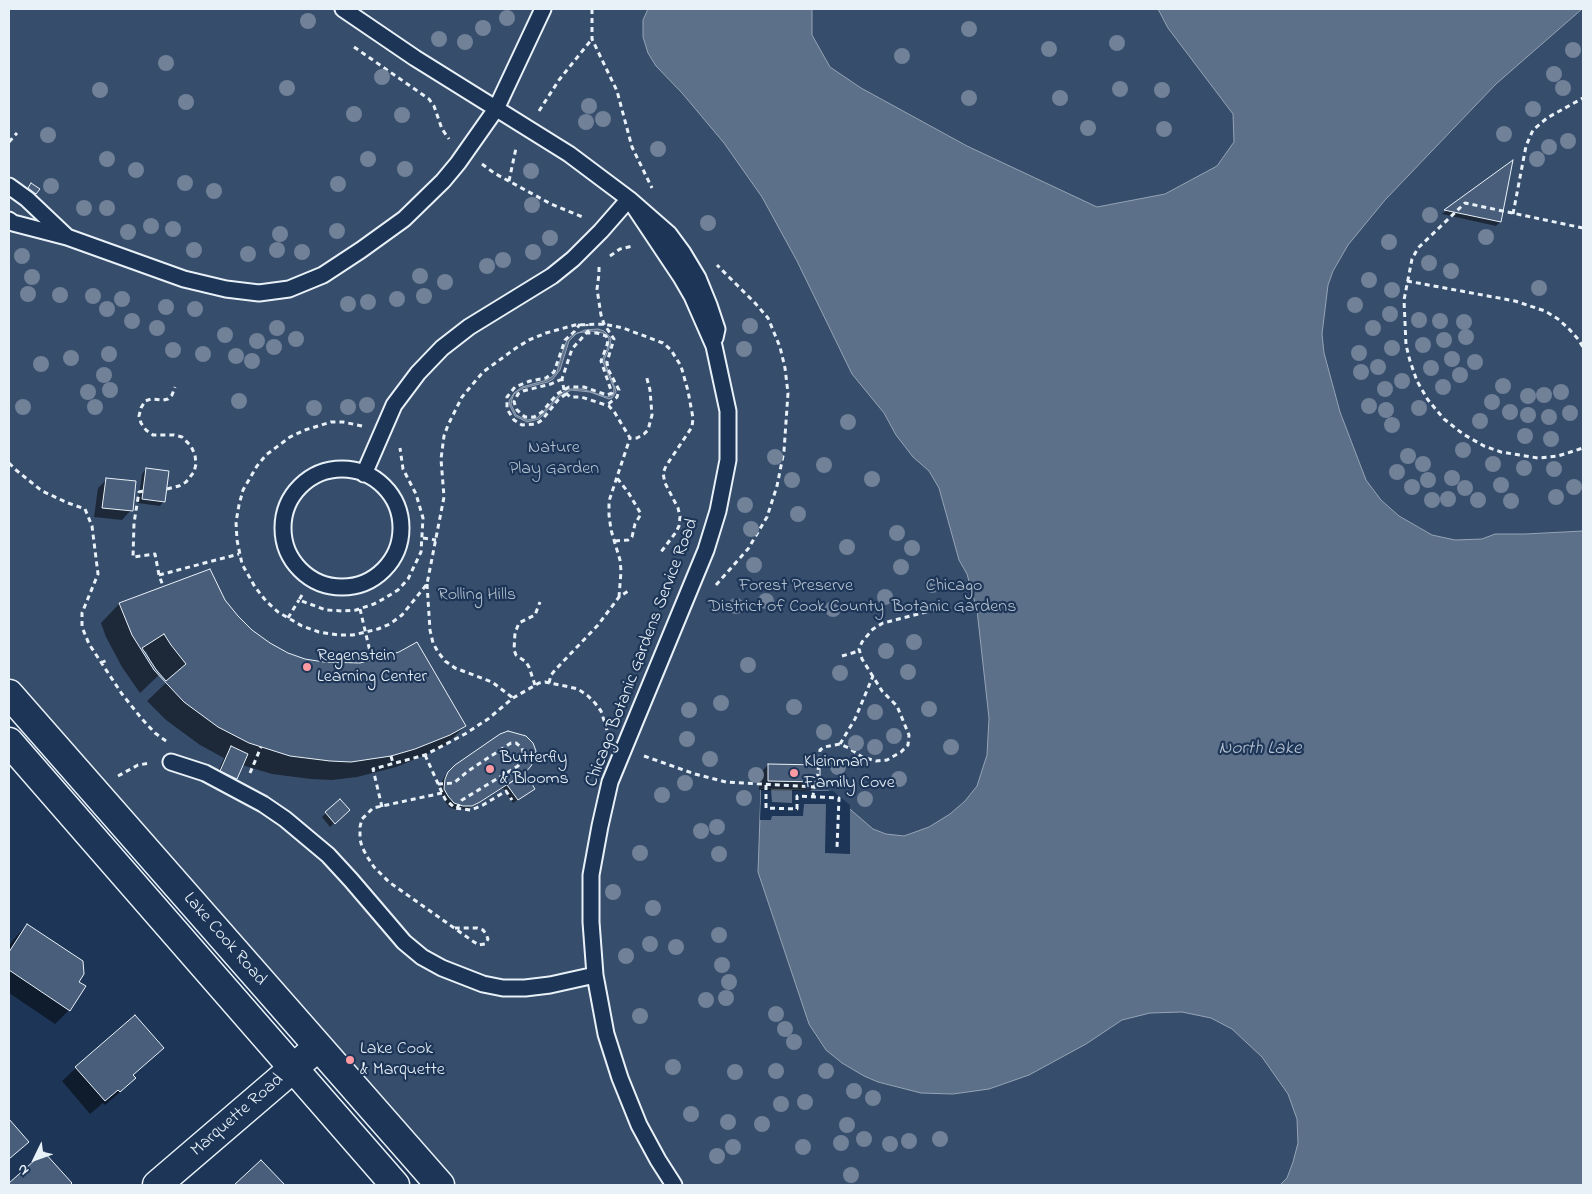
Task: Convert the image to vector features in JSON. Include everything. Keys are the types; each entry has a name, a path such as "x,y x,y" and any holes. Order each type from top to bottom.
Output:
{"main road":[{"name":"Lake Cook Road","path":"9,694 440,1185"},
{"name":"Lake Cook Road","path":"9,742 396,1185"},
{"name":"Marquette Road","path":"157,1185 318,1047"}],"lane":[{"name":"Chicago Botanic Gardens Service Road","path":"343,9 415,58 569,154 630,199 669,234 677,244 698,278 717,329 714,346 728,411 728,460 718,511 706,550 610,782 591,875 591,922 595,975 606,1034 620,1078 639,1125 674,1185"},
{"path":"9,220 13,223 66,236 184,279 226,290 259,293 289,289 323,275 404,219 442,181 458,163 496,109 543,9"},
{"path":"9,186 27,199 66,236"},
{"path":"364,474 394,405 418,373 442,348 469,327 552,276 602,231 630,199"},
{"path":"346,469 364,474 382,485 394,501 400,520 400,540 392,559 379,574 361,584 341,588 322,584 305,575 293,561 285,544 283,525 287,507 296,490 310,478 328,471 346,469"},
{"path":"171,762 200,767 269,808 304,834 328,855 404,942 422,957 442,968 483,984 503,988 550,985 595,975"}],"path":[{"path":"537,114 559,80 592,39"},
{"path":"354,48 429,99 434,106 442,129 446,136 454,143"},
{"path":"1513,214 1526,146 1533,130 1540,122 1583,98"},
{"path":"9,142 17,133"},
{"path":"509,181 516,148"},
{"path":"480,162 509,181 551,204 586,218"},
{"path":"1583,228 1465,203 1418,248 1412,260 1404,300 1404,325 1410,361 1417,381 1428,400 1444,419 1463,434 1484,446 1518,456 1538,458 1558,456 1583,448"},
{"path":"606,260 620,249 634,246"},
{"path":"580,324 576,331 564,340 556,369 551,375 522,384 511,391 506,403 513,412 525,417 534,417 542,412 550,402 576,386 607,395 612,393 601,361 606,351 614,343 614,339 604,324 601,315 597,289 599,266 592,272"},
{"path":"1407,281 1514,302 1537,309 1558,319 1578,339 1583,347"},
{"path":"513,698 492,682 455,668 445,662 433,643 430,630 427,584 444,497 441,459 444,436 462,396 483,372 529,340 546,333 580,324 604,324 623,328 663,343 676,357 685,375 693,418 692,427 663,473 665,483 678,508 680,517 679,526 671,541 661,552"},
{"path":"586,324 587,331 572,349 562,379 565,392 570,396 581,397 609,406 630,438"},
{"path":"587,331 606,336 608,340 606,351 608,369 619,390 619,394 606,405"},
{"path":"630,438 637,438 644,434 651,423 652,407 646,375"},
{"path":"562,379 551,384 530,388 518,394 514,402 514,420 522,425 536,424 542,420 565,392"},
{"path":"167,489 186,482 194,472 196,464 195,455 191,446 182,437 153,435 146,430 139,416 145,401 168,399 175,387"},
{"path":"363,426 344,422 331,422 319,425 290,437 266,456 249,478 239,505 236,522 239,554 242,564 255,587 278,612 302,626 319,632 338,635 366,633 390,624 402,615 427,584"},
{"path":"619,597 621,571 608,515 609,501 630,438"},
{"path":"299,600 326,610 360,609 398,590 408,579 421,552 423,518 420,506 402,469 400,443"},
{"path":"9,462 42,491 85,509 92,526 98,574 82,613 82,627 89,644 133,709 155,733 200,767"},
{"path":"615,541 628,540 632,537 635,524 641,514 628,492 616,478"},
{"path":"143,491 139,492 134,523 133,557 155,554 163,586"},
{"path":"423,538 436,540"},
{"path":"159,575 239,554"},
{"path":"549,683 551,675 556,669 598,625 619,597 628,591"},
{"path":"288,618 302,595"},
{"path":"535,684 526,662 516,655 514,650 515,632 519,623 535,614 540,602"},
{"path":"360,609 372,660"},
{"path":"813,797 814,787 817,782 820,750 824,747 840,744 862,757 876,761 887,760 901,752 908,745 909,735 897,706 882,691 858,649 873,629 883,623 934,610"},
{"path":"842,656 859,651"},
{"path":"101,663 109,659"},
{"path":"840,744 855,719 873,676"},
{"path":"382,807 373,769 425,755 465,734 488,719 513,698 539,682 578,690 588,696 601,711 606,724 607,734"},
{"path":"438,784 454,783 468,771 511,743 516,743 522,748 523,760 518,766 462,800 457,808"},
{"path":"241,792 261,747"},
{"path":"640,754 695,774 726,782 814,787"},
{"path":"425,755 449,804 463,810 471,810 506,791 512,800"},
{"path":"392,756 393,764"},
{"path":"96,794 114,778 138,765 171,762"},
{"path":"766,785 766,808 797,809 797,796 839,798 837,848"},
{"path":"442,793 373,808 362,819 360,827 362,847 374,867 389,882 454,928 479,945 484,944 488,939 483,930 477,928 454,928"}],"green space":[{"name":"Forest Preserve District of Cook County","path":"9,9 1583,9 1583,1185 455,1185 9,681"}],"water":[{"name":"North Lake","path":"648,9 812,9 812,35 830,67 861,88 967,146 1097,207 1165,194 1217,166 1234,142 1233,114 1168,28 1158,9 1582,9 1496,84 1385,200 1348,245 1333,271 1328,285 1322,334 1324,353 1340,412 1366,480 1381,500 1399,516 1432,535 1455,540 1482,539 1495,534 1583,531 1583,1185 1280,1185 1287,1178 1298,1143 1297,1119 1288,1094 1262,1057 1232,1029 1211,1018 1182,1012 1150,1013 1122,1020 1086,1044 1029,1075 989,1089 953,1094 921,1093 878,1082 842,1063 826,1050 809,1024 758,872 761,789 829,791 873,829 886,834 904,836 929,827 950,814 965,801 977,786 987,755 989,718 977,610 967,574 959,560 939,488 929,471 913,457 896,435 884,413 852,374 797,261 762,197 724,143 682,93 656,66 648,53 643,37 643,20"},
{"path":"598,329 604,331 611,338 604,360 616,392 612,398 609,399 590,392 571,390 560,396 539,419 527,422 515,416 509,401 514,393 522,387 547,380 553,376 557,372 567,340 576,334 569,341 560,370 553,379 523,388 514,394 511,404 516,415 527,420 537,418 567,389 582,389 607,397 613,395 614,388 602,360 608,347 609,338 603,333 591,331 579,333 585,330"}],"pier":[{"path":"761,789 771,789 772,802 792,803 792,790 833,791 850,805 850,854 825,853 826,804 804,804 803,816 772,816 771,820 760,820"}],"building":[{"path":"1513,160 1501,222 1444,210"},
{"path":"31,183 40,189 36,194 28,188"},
{"path":"146,468 169,471 165,502 142,499"},
{"path":"106,478 136,481 133,511 102,508"},
{"name":"Regenstein Learning Center","path":"210,569 225,600 252,630 288,653 305,659 324,662 360,663 399,652 417,642 466,726 450,735 415,749 391,756 351,762 290,756 249,743 218,727 184,702 154,670 132,635 119,603","holes":["164,634 186,664 166,681 142,648"]},
{"name":"Butterfly & Blooms","path":"508,731 526,736 533,743 536,751 531,766 525,773 472,806 454,803 444,789 448,772 455,765 500,734"},
{"path":"231,746 248,754 237,779 220,771"},
{"name":"Kleinman Family Cove","path":"768,764 820,765 820,782 768,781"},
{"path":"525,773 535,789 518,800 507,785"},
{"path":"340,799 350,810 335,824 325,812"},
{"path":"27,924 83,961 84,974 79,982 86,986 70,1011 9,970 9,952"},
{"path":"135,1015 164,1048 133,1075 136,1078 120,1092 118,1090 105,1101 75,1067"},
{"path":"9,1119 29,1142 9,1159"},
{"path":"44,1152 72,1183 70,1185 9,1185 9,1183"},
{"path":"261,1160 285,1185 234,1185"}],"place":[{"name":"Regenstein Learning Center","path":"307,667"},
{"name":"Butterfly & Blooms","path":"490,769"},
{"name":"Kleinman Family Cove","path":"794,773"},
{"name":"Lake Cook & Marquette","path":"350,1060"}],"park label":[{"name":"Nature Play Garden","path":"554,459"},
{"name":"Rolling Hills","path":"477,596"},
{"name":"Chicago Botanic Gardens","path":"954,597"}]}
